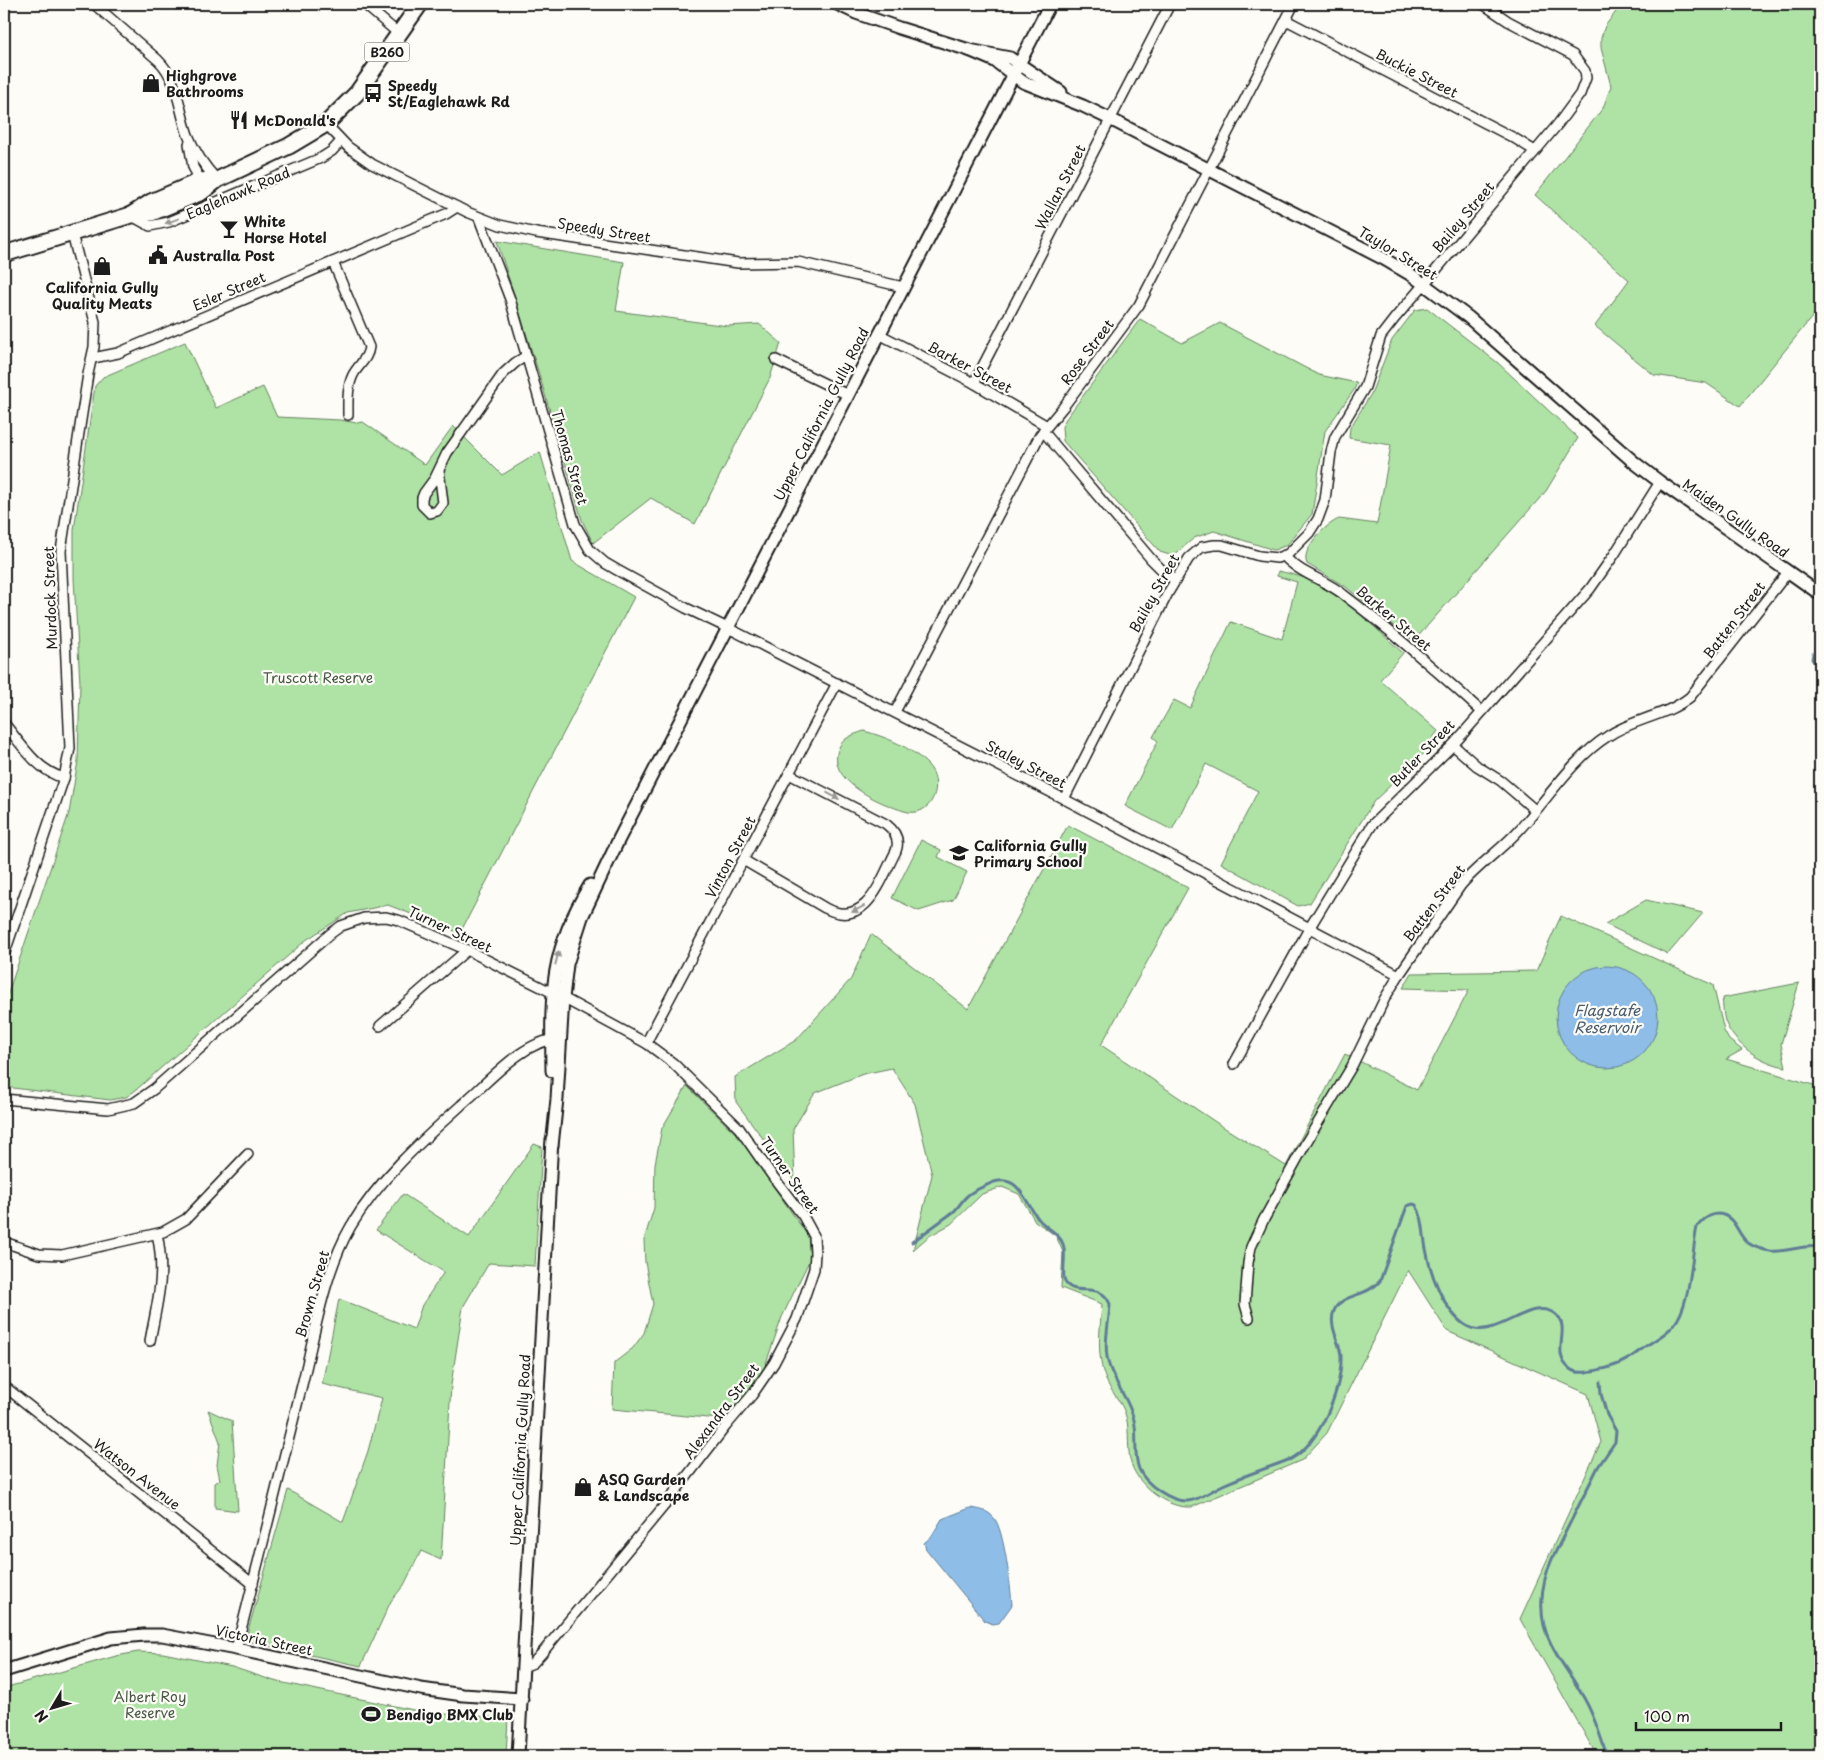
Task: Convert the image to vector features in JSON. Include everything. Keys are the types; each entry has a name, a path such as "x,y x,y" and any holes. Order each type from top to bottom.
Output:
{"main road":[{"name":"Eaglehawk Road","path":"4,254 131,215 151,202 208,183 289,146 326,124 357,93 420,4"}],"street":[{"path":"94,4 165,67 171,78 188,134 208,183"},
{"path":"364,4 399,34"},
{"name":"Taylor Street","path":"837,4 899,28 970,50 1010,58 1083,106"},
{"name":"Upper California Gully Road","path":"555,1039 567,964 576,932 619,839 1050,4"},
{"name":"Wallan Street","path":"974,383 1170,4"},
{"name":"Rose Street","path":"895,712 1045,428 1134,313 1294,4"},
{"name":"Bailey Street","path":"1064,799 1175,580 1189,558 1199,549 1206,546 1222,545 1269,558 1284,556 1305,538 1318,519 1327,488 1332,444 1365,387 1381,336 1394,318 1558,124 1580,94 1586,78 1585,71 1578,61 1566,51 1508,21 1483,4"},
{"name":"Buckie Street","path":"1286,20 1506,134 1535,151"},
{"name":"Taylor Street","path":"970,50 995,61 1023,82 1083,106 1208,168 1384,259 1424,284 1484,331 1635,463 1660,482"},
{"name":"Speedy Street","path":"326,124 358,155 372,164 457,207 500,226 709,259 751,263 798,262 903,287"},
{"path":"188,134 192,164 208,183"},
{"name":"Eaglehawk Road","path":"131,215 150,226 169,222 321,158 342,141"},
{"name":"Esler Street","path":"92,358 118,353 446,214 457,207"},
{"name":"Thomas Street","path":"480,218 506,287 575,524 585,543 596,556 616,570 686,608 728,628"},
{"name":"Murdock Street","path":"4,955 64,778 70,748 61,550 95,338 95,322 72,234"},
{"path":"333,262 369,347 367,355 350,381 348,415"},
{"name":"Barker Street","path":"879,334 974,383 1045,428 1151,559 1175,580"},
{"path":"439,470 450,449 497,382 514,363 526,356"},
{"path":"776,360 848,395"},
{"name":"Maiden Gully Road","path":"1660,482 1820,594"},
{"name":"Butler Street","path":"1234,1064 1310,927 1372,825 1453,745 1590,589 1660,482"},
{"name":"Barker Street","path":"1284,556 1294,566 1334,588 1355,603 1439,673 1481,711"},
{"name":"Batten Street","path":"1249,1318 1245,1304 1248,1263 1254,1240 1263,1221 1307,1141 1352,1066 1385,998 1461,885 1518,831 1586,755 1607,736 1630,724 1672,710 1690,697 1788,572"},
{"name":"Staley Street","path":"728,628 1064,799 1399,975"},
{"name":"Vinton Street","path":"646,1043 837,683"},
{"path":"4,724 40,767 50,774 64,778"},
{"path":"1453,745 1477,766 1501,782 1535,810"},
{"path":"744,861 825,908 837,913 843,913 858,911 867,904 896,851 898,847 897,837 886,824 789,774"},
{"name":"Upper California Gully Road","path":"518,1756 552,1146 555,1039 552,993 557,958 570,920 619,839"},
{"name":"Turner Street","path":"4,1099 99,1110 118,1108 134,1103 154,1089 330,934 341,926 364,918 386,917 398,920 467,950 563,998 646,1043 673,1063 739,1128 803,1216 814,1236"},
{"path":"380,1026 467,950"},
{"name":"Brown Street","path":"236,1649 320,1312 339,1249 366,1203 401,1163 438,1126 516,1057 539,1043 555,1039"},
{"path":"4,1242 39,1254 62,1255 156,1234 186,1219 248,1154"},
{"path":"150,1341 162,1278 162,1260 156,1234"},
{"name":"Alexandra Street","path":"523,1667 533,1663 542,1653 664,1506 763,1380 786,1340 807,1292 816,1261 814,1236"},
{"name":"Watson Avenue","path":"4,1386 253,1584"},
{"name":"Victoria Street","path":"4,1671 94,1642 127,1636 162,1635 420,1689 463,1695 522,1699"}],"green space":[{"path":"1622,4 1820,4 1820,314 1816,312 1740,406 1706,383 1654,375 1595,326 1629,280 1535,195 1603,108 1611,86 1601,48 1601,38 1605,26"},
{"path":"497,241 624,262 616,311 728,326 759,324 781,343 770,378 695,524 651,498 593,543 582,520"},
{"path":"1427,308 1498,363 1578,438 1546,491 1414,641 1346,587 1307,564 1306,558 1307,551 1321,531 1339,519 1377,524 1391,445 1349,438 1350,428 1371,394 1392,340 1415,310"},
{"path":"1140,319 1182,343 1220,323 1319,375 1357,383 1325,431 1312,514 1287,545 1274,550 1214,531 1194,538 1173,556 1160,552 1063,441 1062,427 1065,420"},
{"name":"Truscott Reserve","path":"185,342 216,408 263,387 277,417 363,422 425,465 453,426 502,475 540,452 572,561 634,597 460,933 388,905 348,913 306,940 126,1097 110,1100 5,1087 4,1005 69,813 78,761 80,683 74,579 74,530 95,386 103,377"},
{"path":"1278,571 1305,578 1332,593 1357,611 1403,653 1380,680 1438,731 1432,739 1435,743 1374,801 1310,903 1298,906 1221,863 1258,791 1206,764 1172,830 1125,806 1158,741 1153,737 1174,700 1190,708 1231,622 1282,639 1297,582 1277,576"},
{"path":"864,731 898,743 927,764 933,772 935,780 933,798 929,805 922,810 914,812 904,811 871,797 848,782 837,762 838,750 845,740"},
{"path":"1068,825 1188,888 1101,1045 1220,1125 1286,1166 1345,1054 1417,1090 1469,990 1403,988 1412,973 1536,971 1561,916 1713,985 1724,1031 1729,1040 1742,1050 1726,1059 1820,1087 1820,1756 1597,1756 1520,1619 1601,1442 1588,1394 1447,1331 1408,1270 1327,1433 1302,1460 1192,1507 1182,1507 1172,1504 1153,1493 1145,1486 1133,1468 1129,1453 1125,1413 1106,1380 1101,1362 1102,1304 1061,1288 1063,1252 1056,1236 1035,1221 1019,1194 1002,1187 982,1194 951,1224 929,1236 913,1250 932,1175 915,1104 892,1068 863,1074 815,1093 793,1129 795,1182 736,1102 735,1077 796,1040 851,979 871,934 968,1009"},
{"path":"921,840 941,850 938,857 967,872 953,900 919,911 892,898"},
{"path":"1646,900 1703,913 1668,954 1605,924"},
{"path":"1799,983 1781,1044 1786,1067 1767,1062 1750,1052 1729,1030 1723,1012 1722,998"},
{"path":"687,1086 739,1137 808,1236 810,1259 782,1317 764,1369 744,1397 726,1415 719,1419 612,1409 614,1363 633,1348 644,1333 653,1304 645,1262 644,1240 654,1208 655,1164 662,1128"},
{"path":"534,1144 542,1147 535,1266 489,1263 463,1307 451,1385 441,1560 421,1551 404,1585 391,1601 361,1666 251,1642 247,1634 288,1490 343,1522 368,1451 382,1398 322,1384 339,1299 414,1329 422,1305 444,1272 376,1230 403,1194 469,1237"},
{"path":"208,1410 232,1421 238,1511 215,1508 215,1483 220,1480 217,1465 220,1442"},
{"name":"Albert Roy Reserve","path":"138,1652 163,1653 232,1667 274,1681 428,1713 508,1718 506,1756 4,1756 4,1688 116,1656"}],"water":[{"name":"Flagstafe Reservoir","path":"1607,966 1626,970 1643,981 1654,998 1658,1017 1654,1036 1643,1053 1626,1064 1607,1068 1588,1064 1571,1053 1560,1036 1556,1017 1560,998 1571,981 1588,970"},
{"path":"970,1508 983,1510 992,1515 998,1524 1001,1534 1012,1605 999,1623 993,1624 985,1621 926,1549 924,1543 931,1537 942,1519"}],"waterway":[{"path":"1820,646 1813,654 1812,659 1820,670"},
{"path":"912,1242 952,1213 969,1194 976,1190 997,1181 1006,1181 1018,1188 1040,1221 1061,1240 1064,1249 1065,1282 1069,1287 1075,1289 1100,1293 1106,1297 1110,1304 1106,1353 1113,1375 1134,1420 1136,1457 1139,1469 1142,1475 1159,1491 1181,1501 1201,1497 1231,1481 1291,1459 1311,1441 1327,1414 1338,1384 1341,1356 1332,1322 1334,1311 1342,1301 1368,1290 1380,1281 1407,1206 1413,1204 1419,1210 1428,1259 1435,1280 1444,1301 1457,1319 1465,1325 1476,1329 1488,1329 1534,1310 1545,1310 1555,1314 1562,1326 1561,1356 1564,1363 1570,1369 1578,1372 1607,1368 1623,1362 1673,1326 1684,1305 1697,1227 1709,1216 1718,1214 1727,1217 1748,1243 1764,1250 1783,1251 1814,1246 1820,1247"},
{"path":"1600,1382 1601,1394 1607,1415 1616,1431 1615,1442 1598,1467 1552,1559 1545,1580 1542,1612 1547,1634 1554,1650 1589,1708 1607,1756"}],"place":[{"name":"Highgrove Bathrooms","path":"151,83"},
{"name":"Speedy St/Eaglehawk Rd","path":"373,93"},
{"name":"McDonald's","path":"239,120"},
{"name":"White Horse Hotel","path":"229,229"},
{"name":"AustralIa Post","path":"158,255"},
{"name":"California Gully Quality Meats","path":"102,266"},
{"name":"California Gully Primary School","path":"959,853"},
{"name":"ASQ Garden & Landscape","path":"583,1487"},
{"name":"Bendigo BMX Club","path":"371,1714"}]}
